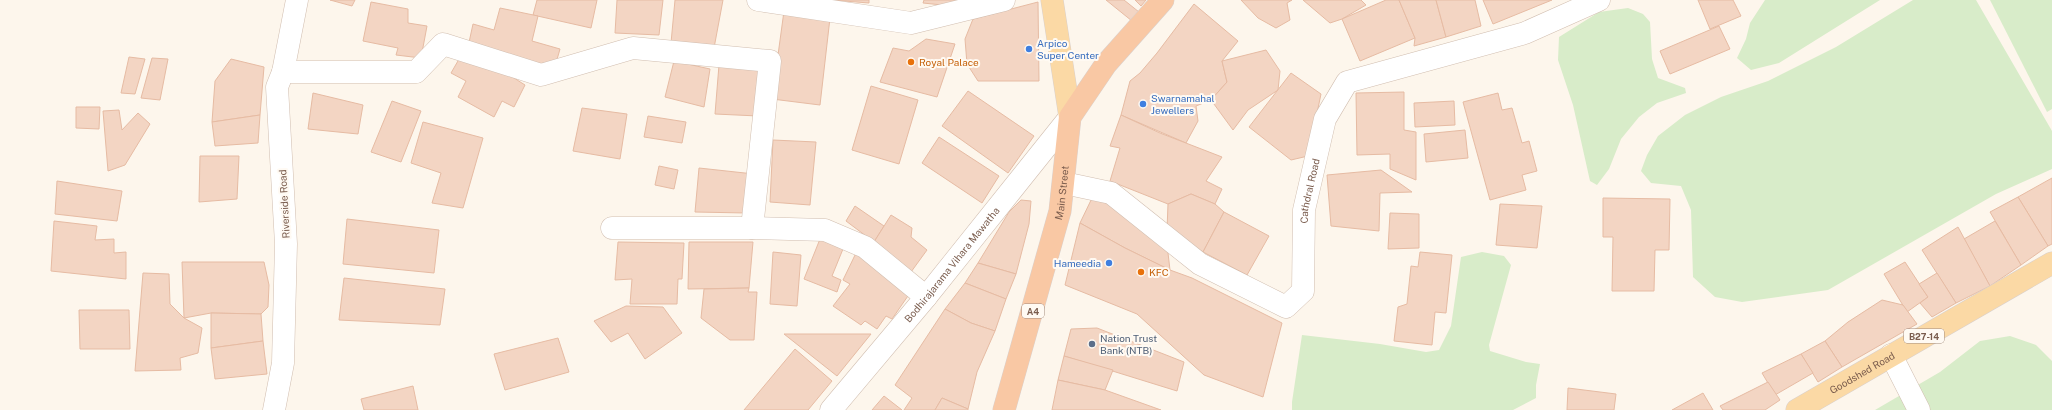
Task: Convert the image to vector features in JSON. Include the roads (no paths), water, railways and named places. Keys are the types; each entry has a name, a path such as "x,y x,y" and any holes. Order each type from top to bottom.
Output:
{"highway":[{"name":"Main Street","path":"1004,410 1060,211 1070,117 1106,64 1163,0"}],"main road":[{"path":"1052,0 1070,117"},
{"name":"Goodshed Road","path":"1797,410 2052,263"}],"street":[{"name":"Riverside Road","path":"274,410 283,363 286,244 277,87 283,72 296,0"},
{"path":"758,0 911,23 1004,0"},
{"name":"Cathdral Road","path":"1064,183 1111,193 1200,264 1286,307 1302,291 1304,210 1325,119 1347,82 1525,33 1599,0"},
{"path":"283,72 416,72 443,44 541,74 633,48 770,62 752,228"},
{"name":"Bodhirajarama Vihara Mawatha","path":"831,410 926,297 1070,117"},
{"path":"612,228 752,228 825,230 865,247 926,297"},
{"path":"1891,356 1919,410"}],"place":[{"name":"Arpico Super Center","path":"1029,49"},
{"name":"Royal Palace","path":"911,62"},
{"name":"Swarnamahal Jewellers","path":"1143,104"},
{"name":"Hameedia","path":"1109,263"},
{"name":"KFC","path":"1141,272"},
{"name":"Nation Trust Bank (NTB)","path":"1092,344"}]}
